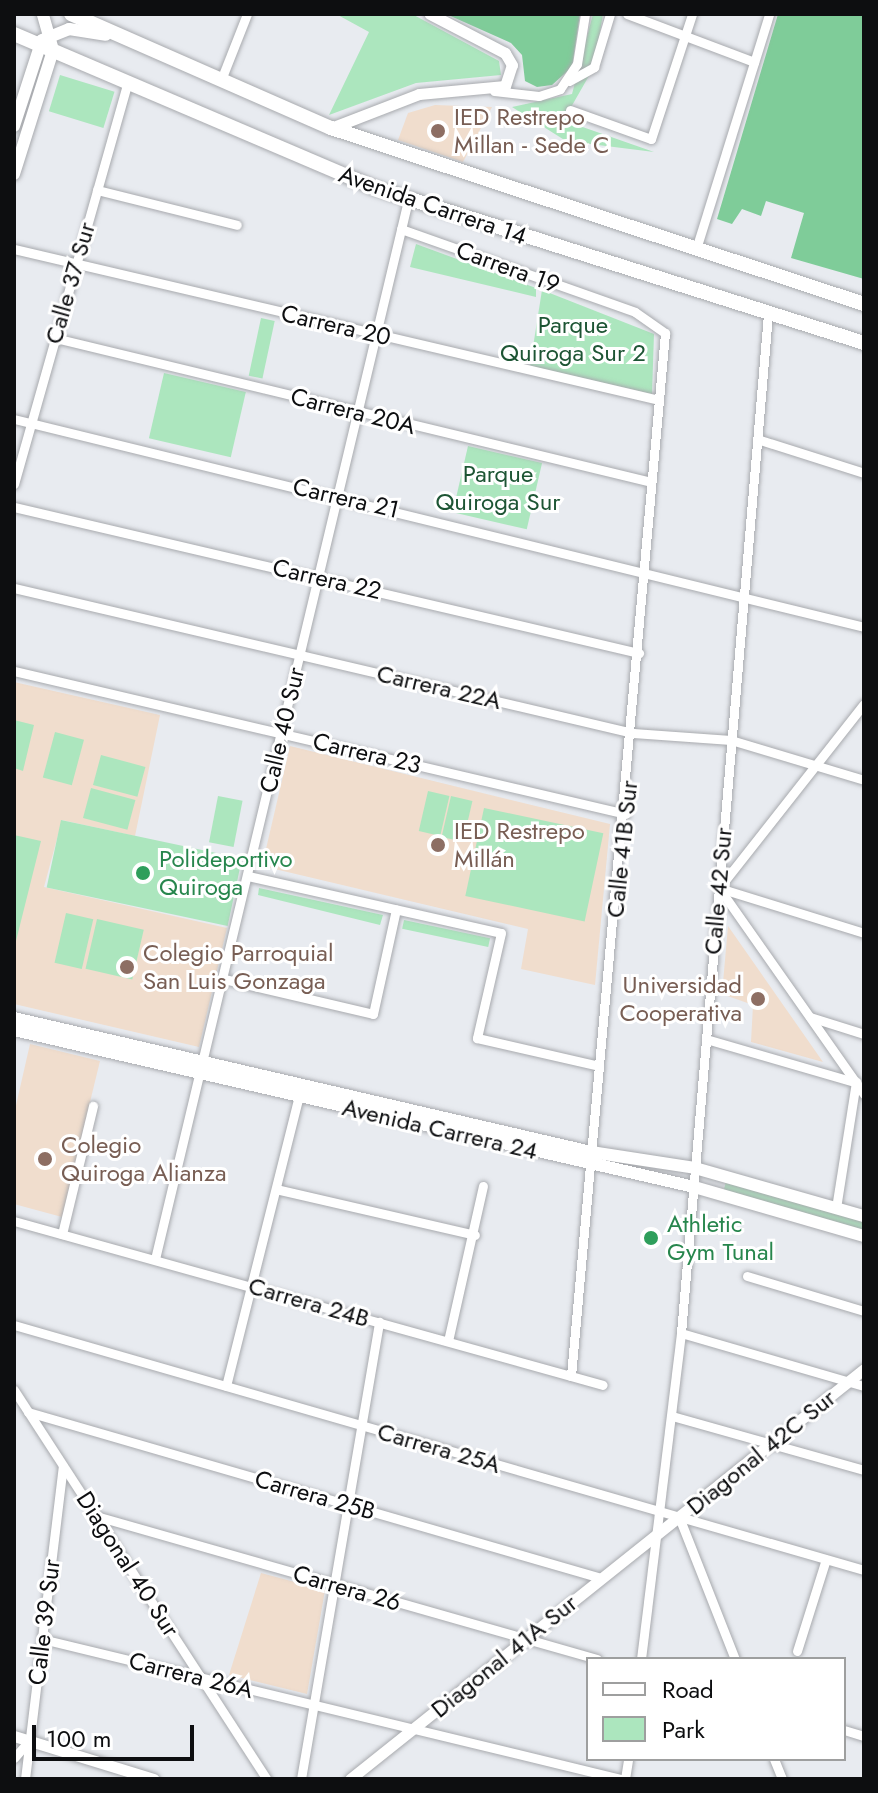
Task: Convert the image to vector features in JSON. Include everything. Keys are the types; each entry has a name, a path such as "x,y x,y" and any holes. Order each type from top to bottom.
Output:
{"main road":[{"path":"14,126 51,33 43,14"},
{"name":"Avenida Carrera 14","path":"71,14 88,17 331,128 864,304"},
{"path":"51,33 100,33 221,80"},
{"name":"Avenida Carrera 14","path":"14,34 408,200 864,343"},
{"path":"14,174 46,47"},
{"name":"Avenida Carrera 24","path":"14,1018 299,1096 591,1158 695,1168 864,1216"},
{"name":"Avenida Carrera 24","path":"14,1030 202,1068 591,1158 864,1236"}],"street":[{"path":"221,80 247,14"},
{"path":"430,14 510,58 509,77 494,91"},
{"path":"560,89 577,64 585,14"},
{"path":"331,128 419,94 494,91 539,96 560,89 594,67 610,14"},
{"path":"627,14 754,62"},
{"path":"570,110 651,139 692,14"},
{"path":"696,249 769,14"},
{"name":"Calle 37 Sur","path":"14,484 128,82"},
{"path":"97,190 237,225"},
{"name":"Calle 40 Sur","path":"155,1259 408,200"},
{"name":"Carrera 19","path":"401,229 658,325"},
{"name":"Carrera 20","path":"14,249 659,400"},
{"name":"Calle 42 Sur","path":"641,1657 681,1333 768,314"},
{"name":"Calle 41B Sur","path":"571,1376 633,733 643,568 665,338 658,325"},
{"name":"Carrera 20A","path":"55,338 651,482"},
{"name":"Carrera 21","path":"14,419 744,592 864,627"},
{"path":"757,439 864,473"},
{"name":"Carrera 22","path":"14,507 639,653"},
{"name":"Carrera 22A","path":"14,588 633,733 731,740 864,780"},
{"name":"Carrera 23","path":"14,671 626,814"},
{"path":"719,888 864,704"},
{"path":"248,876 501,933 477,1038 599,1066"},
{"path":"719,888 864,933"},
{"path":"719,888 860,1083 864,1094"},
{"path":"224,979 373,1014 396,909"},
{"path":"809,1016 864,1034"},
{"path":"706,1039 860,1083"},
{"path":"836,1208 860,1083"},
{"path":"226,1386 280,1190 299,1096"},
{"path":"62,1234 93,1106"},
{"path":"448,1341 475,1235 483,1186"},
{"path":"280,1190 475,1235"},
{"name":"Carrera 24B","path":"14,1221 603,1385"},
{"path":"747,1276 864,1311"},
{"path":"301,1779 379,1322"},
{"name":"Carrera 25A","path":"14,1325 864,1570"},
{"path":"681,1333 864,1386"},
{"name":"Diagonal 42C Sur","path":"658,1534 864,1369"},
{"name":"Diagonal 40 Sur","path":"14,1390 267,1779"},
{"name":"Carrera 25B","path":"28,1412 601,1578"},
{"path":"672,1416 864,1470"},
{"name":"Calle 39 Sur","path":"25,1779 63,1466"},
{"name":"Carrera 26","path":"96,1516 590,1657"},
{"path":"679,1517 734,1657"},
{"name":"Diagonal 41A Sur","path":"350,1779 658,1534"},
{"path":"797,1651 826,1559"},
{"name":"Carrera 26A","path":"42,1639 623,1779"},
{"path":"14,1736 154,1779"},
{"path":"14,1758 29,1741"}],"shaded area":[{"name":"IED Restrepo Millan - Sede C","path":"435,105 492,107 463,162 398,140 408,113"},
{"path":"14,682 160,715 135,836 62,820 44,887 227,928 199,1047 14,1004"},
{"name":"IED Restrepo Millán","path":"290,746 610,824 595,985 521,969 528,929 262,866"},
{"name":"Universidad Cooperativa","path":"728,926 823,1062 751,1042 753,1005 722,994"},
{"name":"Colegio Quiroga Alianza","path":"30,1044 100,1061 62,1217 14,1204 14,1114"},
{"path":"261,1573 325,1590 307,1694 229,1675"}],"green space":[{"path":"336,14 412,14 499,61 501,75 416,83 329,115 369,32"},
{"path":"446,14 580,14 572,67 552,85 537,87 525,81 522,55 511,43"},
{"path":"593,14 603,14 594,67 570,109 574,124 654,152 566,141 512,107 572,94"},
{"path":"778,14 864,14 864,279 791,258 804,213 766,201 761,216 742,209 732,224 717,219"},
{"path":"60,75 115,92 103,128 49,111"},
{"path":"416,244 536,288 536,297 410,267"},
{"name":"Parque Quiroga Sur 2","path":"542,290 654,334 652,394 530,366"},
{"path":"261,318 275,321 262,379 249,376"},
{"path":"164,373 246,392 231,457 149,438"},
{"name":"Parque Quiroga Sur","path":"468,446 542,463 527,529 453,512"},
{"path":"14,720 34,725 23,771 14,768"},
{"path":"55,732 84,740 72,785 43,777"},
{"path":"101,755 145,767 137,797 93,785"},
{"path":"91,788 135,800 127,830 83,818"},
{"path":"428,791 449,796 440,836 419,831"},
{"path":"218,796 243,801 234,847 209,842"},
{"path":"451,796 472,801 463,842 442,837"},
{"path":"484,808 603,833 585,921 465,896"},
{"name":"Polideportivo Quiroga","path":"61,820 242,858 228,926 47,887"},
{"path":"14,835 41,841 14,949"},
{"path":"259,888 383,915 380,925 258,895"},
{"path":"66,913 93,919 82,969 55,963"},
{"path":"97,919 144,930 132,979 86,969"},
{"path":"404,920 490,938 488,947 402,929"},
{"path":"726,1182 864,1222 862,1229 724,1190"}],"place":[{"name":"IED Restrepo Millan - Sede C","path":"438,131"},
{"name":"IED Restrepo Millán","path":"438,845"},
{"name":"Polideportivo Quiroga","path":"143,873"},
{"name":"Colegio Parroquial San Luis Gonzaga","path":"127,967"},
{"name":"Universidad Cooperativa","path":"758,999"},
{"name":"Colegio Quiroga Alianza","path":"45,1159"},
{"name":"Athletic Gym Tunal","path":"651,1238"}]}
